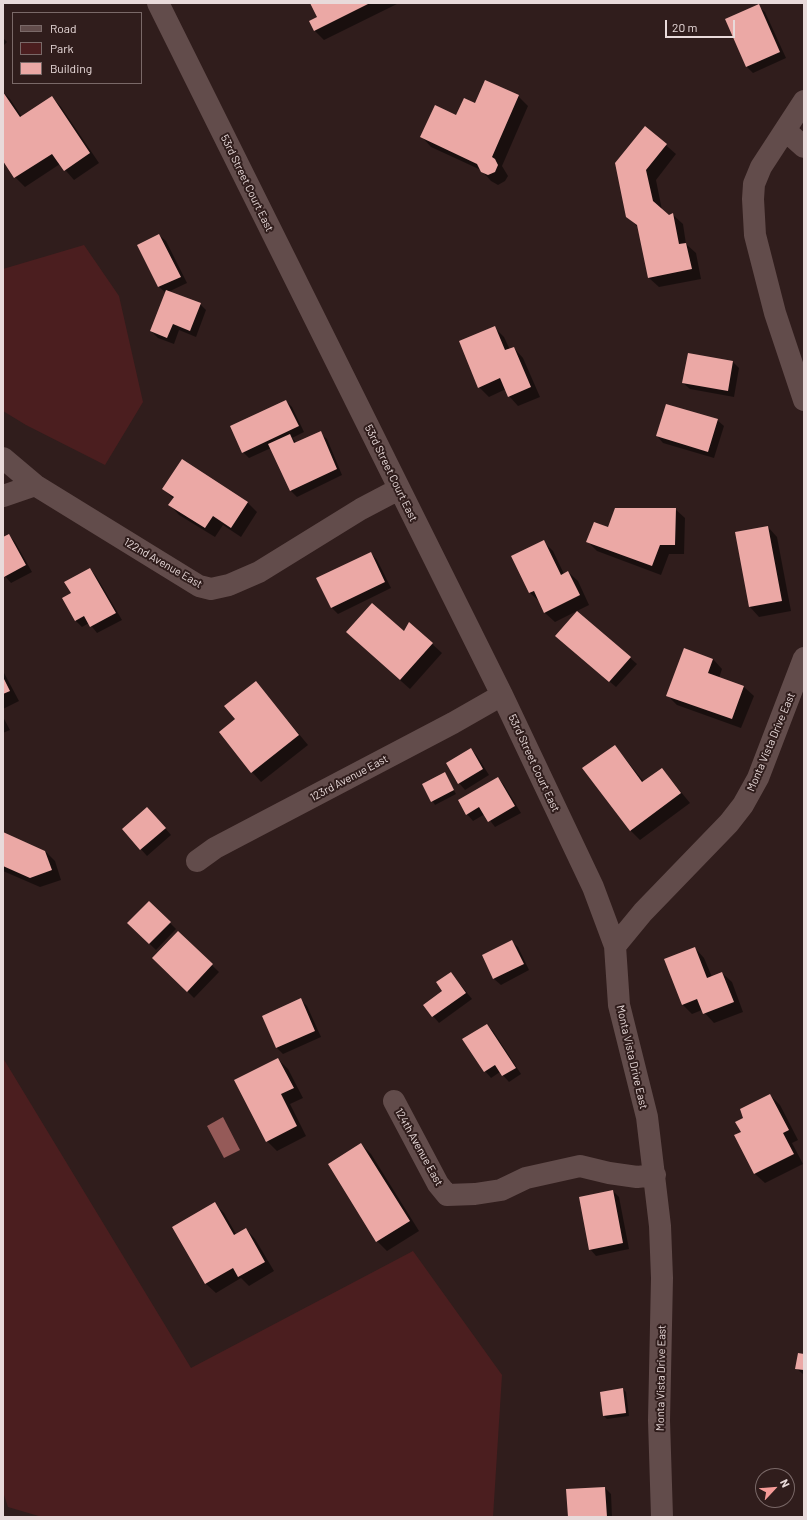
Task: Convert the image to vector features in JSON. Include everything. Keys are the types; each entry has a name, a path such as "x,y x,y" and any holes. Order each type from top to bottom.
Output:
{"street":[{"name":"53rd Street Court East","path":"158,3 502,695 593,887 615,946"},
{"path":"804,101 761,167 754,184 755,235 775,313 804,400"},
{"path":"785,130 804,147"},
{"name":"122nd Avenue East","path":"3,458 35,485 199,586 211,589 228,585 259,572 361,509 399,489"},
{"path":"3,496 35,485"},
{"name":"Monta Vista Drive East","path":"662,1517 659,1420 662,1278 660,1226 647,1117 619,1005 615,946 643,912 729,824 743,805 758,778 804,658"},
{"name":"123rd Avenue East","path":"197,860 215,848 453,723 502,695"},
{"name":"124th Avenue East","path":"394,1101 438,1184 447,1195 474,1194 501,1190 526,1178 580,1166 609,1173 637,1177 655,1175"}],"green space":[{"path":"84,245 119,296 143,402 105,465 26,425 3,411 3,269"},
{"path":"3,1058 191,1368 413,1251 502,1375 493,1517 42,1517 8,1507 3,1492"}],"shaded area":[{"path":"223,1117 240,1150 224,1158 207,1126"}],"building":[{"path":"310,3 370,3 314,31 309,21 317,17"},
{"path":"759,4 780,52 746,67 725,19"},
{"path":"485,80 519,95 492,157 498,165 495,172 488,175 481,172 477,164 420,137 435,105 456,115 464,98 475,103"},
{"path":"3,92 20,117 52,96 90,153 64,171 52,154 14,178 3,161"},
{"path":"645,126 667,144 646,170 653,201 669,215 673,213 679,244 686,243 692,269 648,278 637,225 626,217 615,163"},
{"path":"159,234 181,277 158,287 137,245"},
{"path":"166,290 201,303 190,331 173,324 167,338 150,331"},
{"path":"495,326 505,350 514,347 531,387 508,397 500,378 478,388 459,341"},
{"path":"688,353 733,361 728,391 682,383"},
{"path":"286,400 299,426 242,453 230,426"},
{"path":"666,404 718,419 708,452 656,436"},
{"path":"321,431 337,469 290,491 268,444 290,434 294,443"},
{"path":"182,459 248,502 231,528 213,516 205,528 168,505 174,497 162,489"},
{"path":"615,508 676,508 675,545 660,545 652,566 586,542 594,522 608,527"},
{"path":"768,526 782,601 749,607 735,532"},
{"path":"9,534 26,565 4,577 3,537"},
{"path":"544,540 561,575 568,571 580,595 544,613 534,591 529,593 511,556"},
{"path":"371,552 385,582 331,608 316,578"},
{"path":"90,568 116,613 90,627 84,616 75,621 62,598 71,593 64,582"},
{"path":"372,603 404,631 409,622 433,643 400,680 346,632"},
{"path":"577,611 631,657 609,682 555,636"},
{"path":"684,648 713,659 708,673 744,686 732,719 666,696"},
{"path":"3,677 10,691 3,694"},
{"path":"256,681 299,735 251,773 219,732 235,719 224,706"},
{"path":"615,745 642,782 662,768 681,793 630,831 582,768"},
{"path":"471,748 483,769 458,784 446,763"},
{"path":"445,772 454,790 431,802 422,784"},
{"path":"498,777 515,806 488,822 479,807 466,815 458,800"},
{"path":"147,807 166,828 140,850 122,829"},
{"path":"3,832 45,851 52,870 30,878 3,866"},
{"path":"149,901 171,922 149,944 127,923"},
{"path":"178,931 213,964 187,992 152,958"},
{"path":"512,940 524,964 493,979 482,955"},
{"path":"695,947 707,978 722,972 734,1002 703,1014 697,999 682,1005 664,959"},
{"path":"451,972 466,993 432,1017 423,1005 442,991 436,982"},
{"path":"301,998 315,1031 276,1048 262,1016"},
{"path":"487,1024 516,1068 502,1076 495,1065 484,1072 462,1039"},
{"path":"278,1058 294,1088 281,1094 297,1126 266,1142 234,1080"},
{"path":"770,1094 789,1130 783,1133 794,1154 754,1174 734,1135 741,1132 735,1122 743,1118 740,1109"},
{"path":"361,1143 410,1221 376,1242 328,1164"},
{"path":"613,1190 623,1243 589,1250 579,1197"},
{"path":"215,1202 234,1235 246,1228 265,1262 238,1277 233,1268 205,1284 172,1227"},
{"path":"798,1353 804,1354 804,1370 795,1369"},
{"path":"623,1388 626,1413 603,1416 600,1392"},
{"path":"605,1487 607,1517 568,1517 566,1489"}]}
